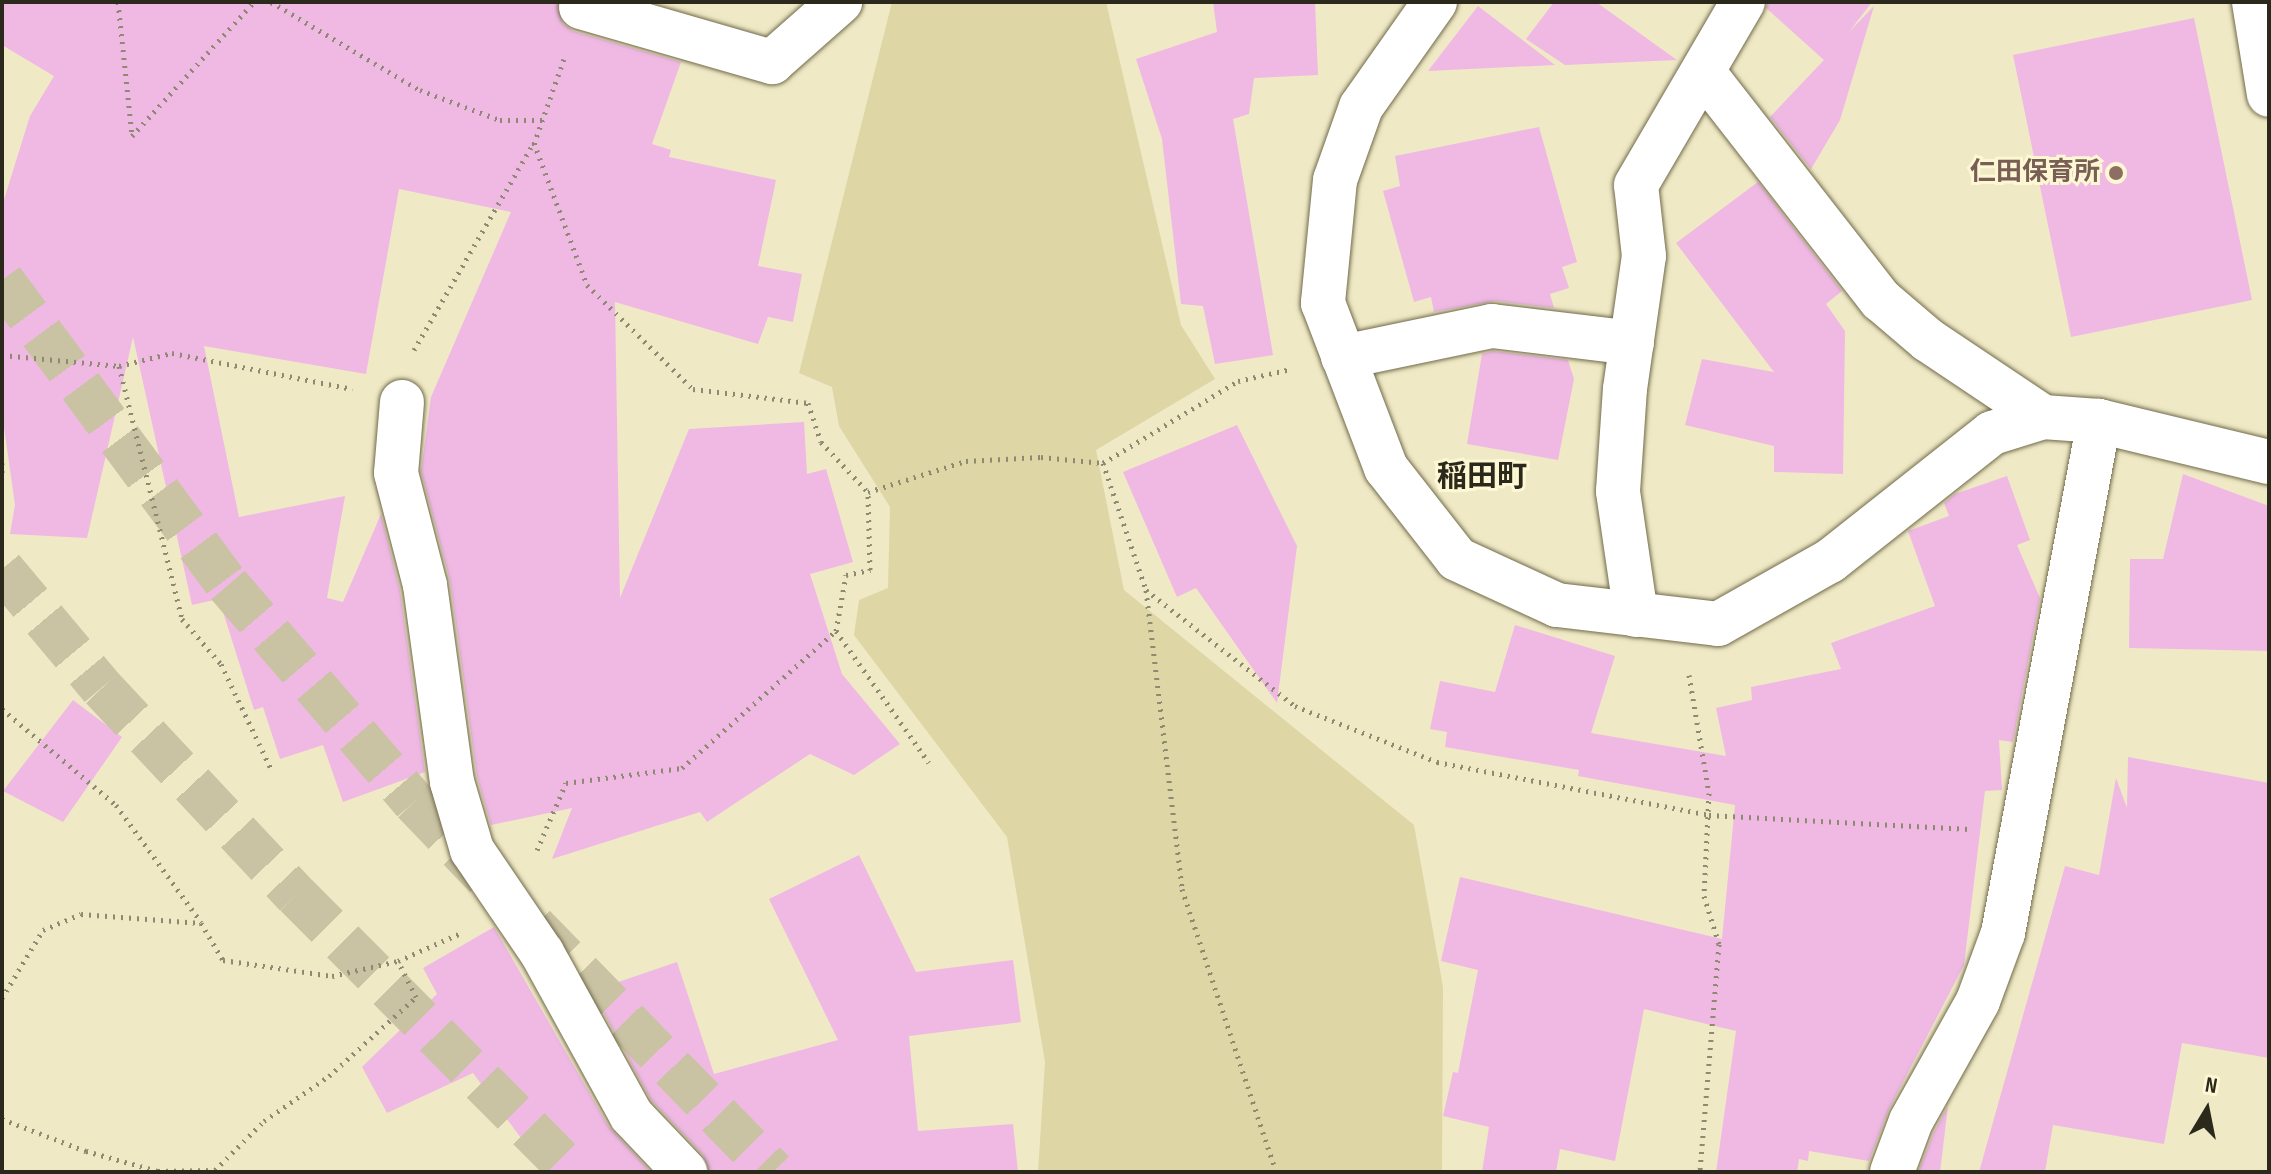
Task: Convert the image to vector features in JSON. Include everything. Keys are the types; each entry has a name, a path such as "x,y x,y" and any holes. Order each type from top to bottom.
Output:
{"street":[{"path":"1435,2 1361,107 1335,180 1323,303 1386,468 1457,559 1557,605 1718,624 1830,561 1992,433 2043,417 2099,421 2269,462"},
{"path":"1636,615 1618,491 1644,256 1636,185 1743,2"},
{"path":"2254,2 2269,95"},
{"path":"581,7 772,62 834,3"},
{"path":"1704,73 1881,300 1928,340 2043,417"},
{"path":"1343,357 1492,326 1632,343"},
{"path":"402,402 396,473 425,585 452,782 472,850 542,953 631,1115 685,1172"},
{"path":"1892,1172 1911,1121 1983,987 2003,933 2019,830 2099,421"}],"path":[{"path":"118,2 132,136 254,2"},
{"path":"271,2 420,90 500,120 545,120"},
{"path":"528,155 545,120 581,7"},
{"path":"2,355 119,366 172,353 279,370 402,402 409,358 534,143"},
{"path":"2,709 116,805 201,923 223,960 332,976 398,961 510,910 566,783 682,768 836,631 846,575 870,570 868,492 821,442 808,403 693,389 587,285 534,143"},
{"path":"868,492 966,461 1041,457 1103,463 1238,381 1343,357"},
{"path":"119,366 182,619 221,664 271,769"},
{"path":"2,463 2,473"},
{"path":"1103,463 1146,590 1182,889 1276,1172"},
{"path":"1146,590 1295,706 1437,762 1709,815 2019,830"},
{"path":"836,631 929,763"},
{"path":"1700,1172 1719,944 1704,896 1709,815 1686,675 1702,672"},
{"path":"2,998 43,930 81,914 201,923"},
{"path":"2,1119 86,1151 158,1171 215,1170 264,1121 329,1076 416,997 398,961"}],"shaded area":[{"path":"892,2 1106,2 1181,325 1215,379 1096,450 1124,590 1414,825 1443,987 1442,1172 1038,1172 1045,1062 1007,837 854,635 859,600 888,588 890,507 839,426 832,387 799,373"}],"building":[{"path":"2,2 557,2 563,24 573,31 681,62 652,144 671,150 669,157 776,180 758,266 802,274 793,322 768,317 758,344 615,302 620,598 689,429 804,422 807,474 826,469 853,562 810,574 842,674 900,744 854,775 810,754 707,822 700,812 552,859 572,808 491,825 477,777 450,581 421,471 431,397 511,212 399,189 366,374 204,346 239,517 345,496 327,598 343,602 381,514 400,590 425,772 343,802 323,745 280,759 263,707 254,710 219,599 192,605 133,337 87,538 10,534 15,505 2,413 2,206 30,116 54,76 2,45"},
{"path":"1213,2 1315,2 1318,75 1254,78 1249,114 1233,119 1273,355 1215,364 1203,306 1181,304 1162,139 1136,59 1217,32"},
{"path":"1554,2 1596,2 1677,60 1565,65 1526,39"},
{"path":"1768,2 1872,2 1849,32 1874,6 1840,120 1811,169 1770,117 1824,60 1766,8"},
{"path":"1478,6 1555,65 1428,71"},
{"path":"2194,18 2252,300 2071,337 2013,55"},
{"path":"1539,127 1577,262 1562,267 1569,288 1550,294 1554,308 1495,301 1434,312 1431,297 1414,302 1383,191 1400,186 1395,156"},
{"path":"1758,182 1842,291 1826,304 1845,331 1843,474 1774,472 1774,446 1685,425 1702,359 1774,372 1676,243"},
{"path":"1493,351 1568,360 1574,379 1558,460 1467,444 1482,354"},
{"path":"1237,425 1297,546 1277,703 1196,588 1177,597 1123,472"},
{"path":"2183,474 2269,506 2269,651 2129,648 2130,559 2163,559"},
{"path":"2007,476 2030,540 2017,545 2040,598 2013,742 1999,740 2002,790 1985,791 1964,965 1889,1109 1869,1161 1809,1151 1808,1161 1799,1159 1797,1172 1716,1172 1736,1031 1644,1009 1615,1161 1560,1149 1556,1172 1482,1172 1489,1127 1443,1116 1453,1072 1458,1073 1478,970 1441,961 1460,877 1722,939 1735,805 1578,776 1579,770 1445,747 1447,732 1430,729 1440,681 1495,692 1515,625 1615,656 1591,733 1726,756 1716,708 1752,700 1751,687 1841,669 1831,643 1935,606 1908,531 1949,516 1944,503 1955,494"},
{"path":"73,700 122,737 63,822 3,791"},
{"path":"2128,757 2269,783 2269,1058 2182,1043 2164,1144 2053,1125 2045,1172 1979,1172 2065,866 2099,875 2116,778 2127,808"},
{"path":"859,855 916,972 1013,960 1021,1022 909,1036 918,1131 1013,1124 1018,1172 709,1172 703,1155 651,1100 592,991 677,962 714,1074 838,1040 769,899"},
{"path":"494,927 609,1127 651,1172 546,1172 473,1073 387,1113 362,1067 437,994 423,968"},
{"path":"1948,1106 1940,1172 1919,1170 1934,1132"}],"tunnel":[{"path":"2,280 228,585 414,802 486,877"},
{"path":"2,569 102,688 296,895 572,1172"},
{"path":"534,926 773,1172"}],"place":[{"name":"仁田保育所","path":"2116,173"}],"district":[{"name":"稲田町","path":"1482,477"}]}
